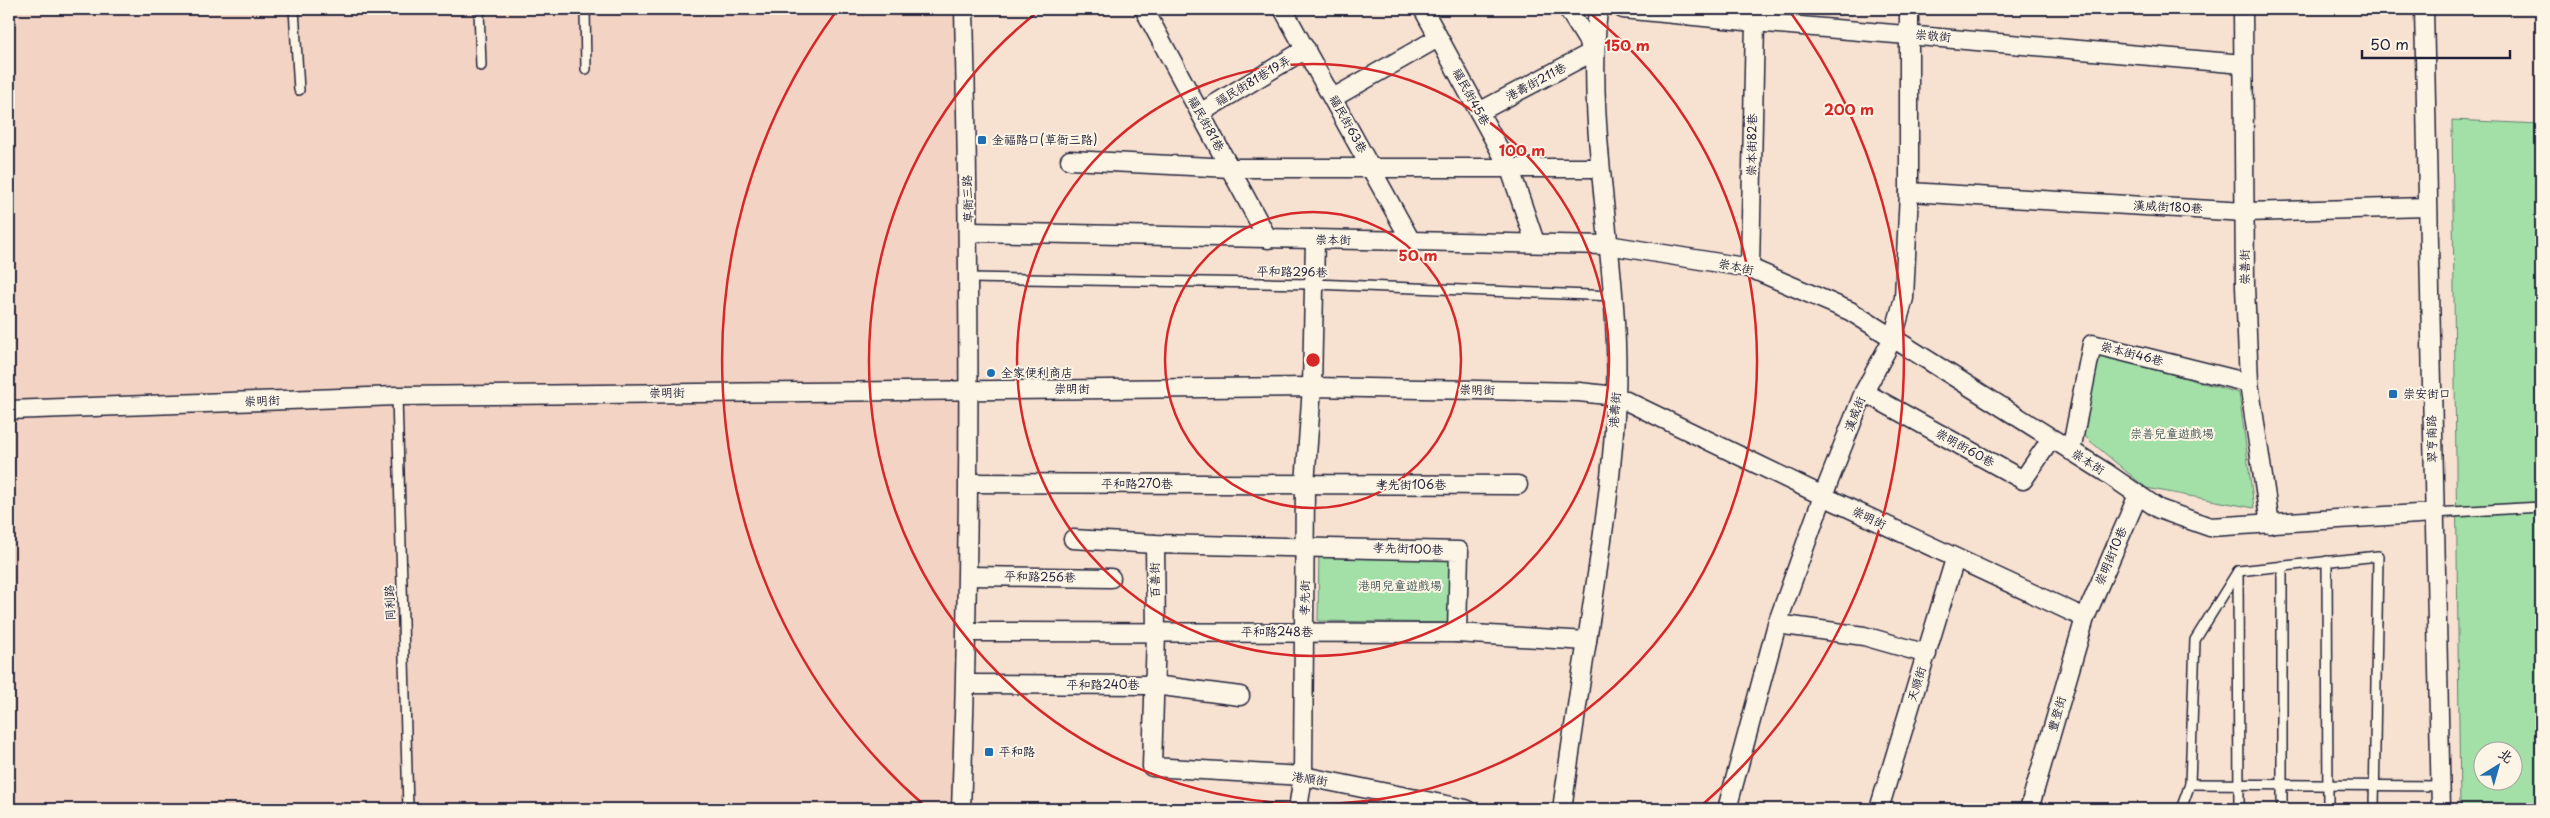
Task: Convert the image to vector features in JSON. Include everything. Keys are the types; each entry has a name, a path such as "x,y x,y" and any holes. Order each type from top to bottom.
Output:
{"street":[{"name":"草衙三路","path":"964,9 970,278 970,390"},
{"name":"福民街81巷","path":"1144,9 1268,239"},
{"name":"福民街63巷","path":"1283,9 1372,167 1411,241"},
{"name":"福民街45巷","path":"1423,9 1510,169 1535,242"},
{"path":"1568,9 1594,51"},
{"name":"港壽街","path":"1562,809 1606,521 1616,396 1615,296 1600,168 1594,51 1598,9"},
{"name":"崇敬街","path":"1623,9 2243,64"},
{"name":"漢威街","path":"1727,809 1777,624 1823,496 1864,392 1893,338 1904,298 1909,192 1909,9"},
{"name":"崇善街","path":"2244,9 2245,212 2250,383 2270,524"},
{"name":"翠亨南路","path":"2424,9 2441,809"},
{"name":"崇本街82巷","path":"1750,268 1755,22"},
{"path":"1333,98 1438,38"},
{"name":"福民街81巷19弄","path":"1200,113 1306,48"},
{"name":"港壽街211巷","path":"1479,112 1594,51"},
{"path":"1070,160 1231,168 1600,168"},
{"name":"漢威街180巷","path":"1909,192 2245,212 2427,207"},
{"name":"崇本街","path":"969,232 1268,239 1535,242 1608,245 1750,268 1850,311 2051,438 2159,509 2210,527 2434,513"},
{"name":"孝先街","path":"1298,809 1303,776 1305,484 1312,388 1315,239"},
{"name":"崇本街46巷","path":"2071,451 2092,344 2250,383"},
{"name":"崇明街","path":"9,410 397,396 1312,388 1579,392 1616,396 1955,559 2085,618"},
{"path":"961,809 969,576 970,390"},
{"name":"崇明街60巷","path":"1864,392 2023,480 2051,438"},
{"name":"平和路270巷","path":"969,483 1305,484"},
{"name":"孝先街106巷","path":"1305,484 1518,485"},
{"name":"崇明街10巷","path":"2085,618 2138,495"},
{"path":"1072,539 1154,544"},
{"name":"百善街","path":"1152,768 1156,633 1154,544 1305,545"},
{"name":"孝先街100巷","path":"1305,545 1459,551 1457,633"},
{"name":"天順街","path":"1880,809 1955,559"},
{"name":"平和路256巷","path":"969,576 1112,578"},
{"name":"豐登街","path":"2030,809 2085,618"},
{"path":"1777,624 1864,636 1926,654"},
{"name":"平和路248巷","path":"967,632 1156,633 1304,631 1457,633 1587,640"},
{"name":"平和路240巷","path":"966,684 1154,685 1240,696"},
{"name":"港順街","path":"1152,768 1303,776 1466,809"}],"lane":[{"path":"294,9 299,90"},
{"path":"479,9 481,66"},
{"path":"585,9 586,69"},
{"name":"平和路296巷","path":"970,278 1314,284 1615,296"},
{"name":"同利路","path":"397,396 408,809"},
{"path":"2434,513 2541,507"},
{"path":"2238,571 2378,556 2374,809"},
{"path":"2327,561 2328,809"},
{"path":"2282,566 2282,809"},
{"path":"2181,809 2190,784 2195,640 2238,571"},
{"path":"2238,571 2239,809"},
{"path":"2190,784 2440,786"}],"shaded area":[{"path":"9,9 967,9 961,809 9,809"}],"green space":[{"path":"2452,120 2541,124 2541,809 2460,809"},
{"name":"崇善兒童遊戲場","path":"2099,354 2239,393 2254,508 2146,488 2083,435"},
{"name":"港明兒童遊戲場","path":"1319,548 1455,551 1455,623 1318,621"}],"place":[{"name":"金福路口(草衙三路)","path":"982,140"},
{"name":"全家便利商店","path":"991,373"},
{"name":"崇安街口","path":"2393,394"},
{"name":"平和路","path":"989,752"}]}
